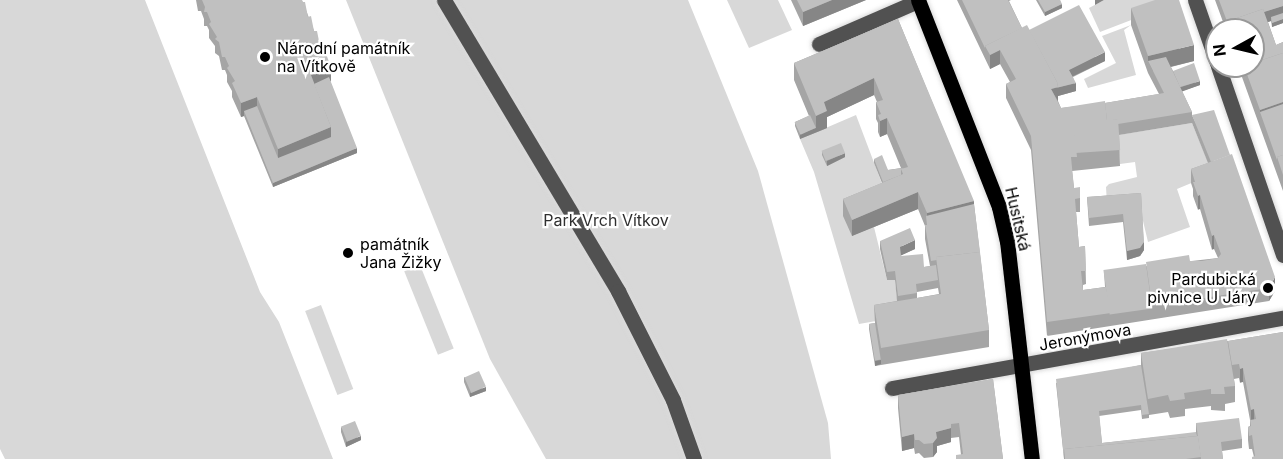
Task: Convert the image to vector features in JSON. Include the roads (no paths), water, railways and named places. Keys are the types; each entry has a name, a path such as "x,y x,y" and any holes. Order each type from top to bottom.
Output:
{"main road":[{"name":"Husitská","path":"918,0 999,207 1007,241 1032,459"}],"street":[{"path":"444,0 618,291 673,400 694,459"},
{"path":"819,44 918,0"},
{"path":"1195,0 1205,30"},
{"path":"1222,78 1283,255"},
{"name":"Jeronýmova","path":"892,388 1283,318"}],"place":[{"name":"Národní památník na Vítkově","path":"265,57"},
{"name":"památník Jana Žižky","path":"348,253"},
{"name":"Pardubická pivnice U Járy","path":"1268,288"}],"park label":[{"name":"Park Vrch Vítkov","path":"606,220"}]}
